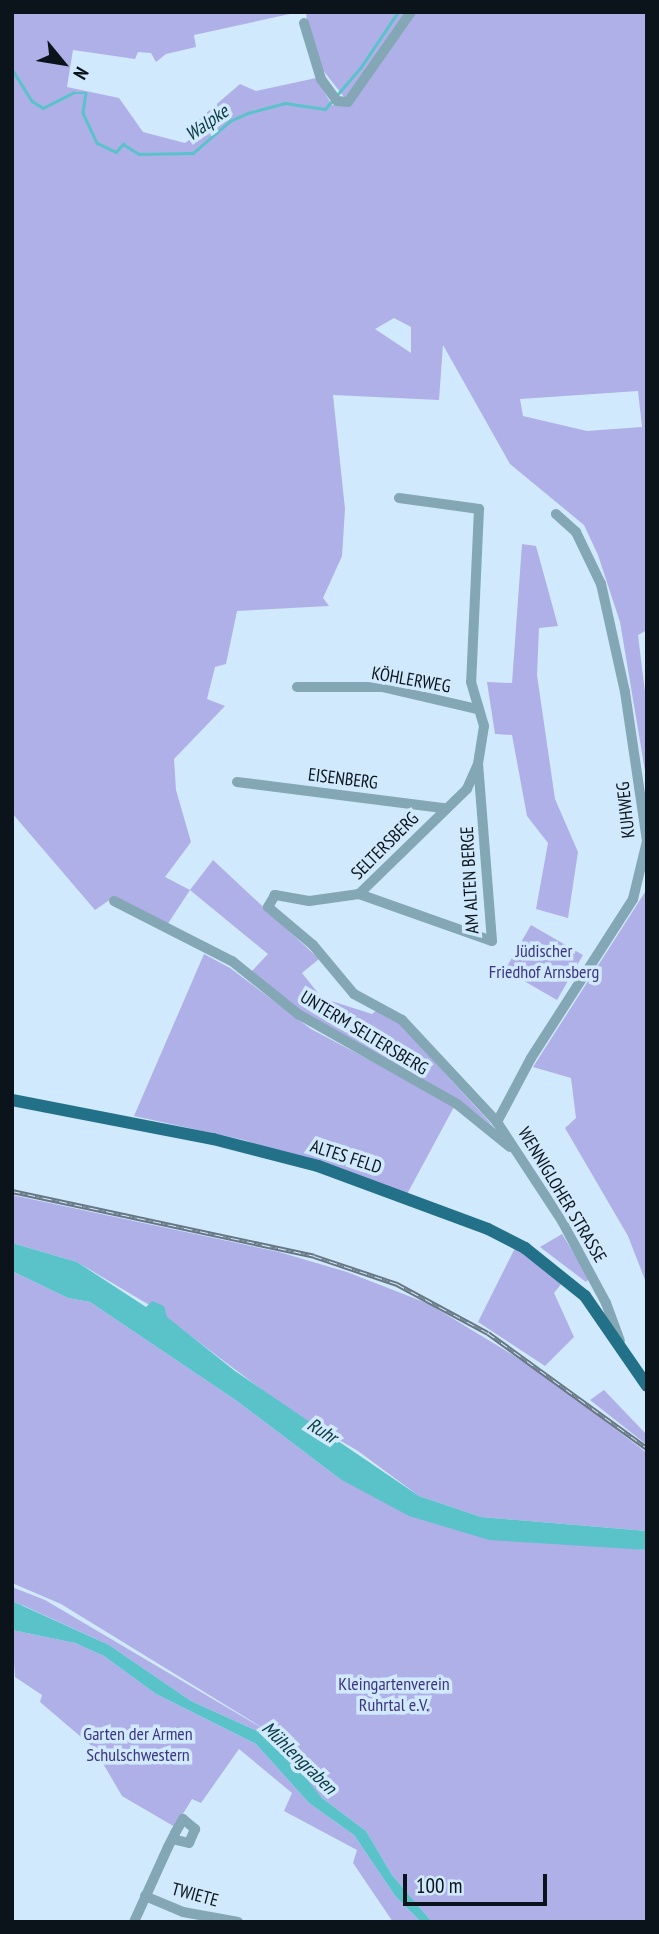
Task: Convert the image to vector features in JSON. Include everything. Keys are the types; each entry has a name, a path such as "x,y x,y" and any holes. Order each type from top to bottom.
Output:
{"main road":[{"name":"ALTES FELD","path":"12,1100 243,1146 403,1195 525,1248 585,1296 622,1345"},
{"name":"WENNIGLOHER STRASSE","path":"622,1345 647,1386"}],"street":[{"path":"304,23 312,55 328,91 337,101 348,102 411,12"},
{"name":"SELTERSBERG","path":"398,498 479,509 471,682 484,726 478,764 467,789 444,808 359,894 309,901 275,895 268,906 313,945 354,995 402,1020 497,1122"},
{"name":"KUHWEG","path":"497,1122 531,1058 633,899 647,841 625,692 601,584 576,532 556,514"},
{"name":"KÖHLERWEG","path":"297,687 382,687 477,709"},
{"name":"AM ALTEN BERGE","path":"359,894 492,941 478,764"},
{"name":"EISENBERG","path":"237,782 444,808"},
{"name":"UNTERM SELTERSBERG","path":"114,901 232,961 298,1014 457,1104 521,1156"},
{"name":"WENNIGLOHER STRASSE","path":"497,1122 521,1156 597,1287 622,1345"},
{"name":"WENNIGLOHER STRASSE","path":"585,1296 597,1287"},
{"name":"TWIETE","path":"134,1922 172,1839"},
{"name":"TWIETE","path":"145,1896 183,1912 239,1922"}],"green space":[{"path":"12,12 299,12 194,35 196,47 166,54 156,62 151,53 138,52 135,59 73,50 67,87 119,98 143,132 185,143 204,129 198,120 240,84 256,91 316,78 332,105 346,106 348,102 311,55 306,12 647,12 647,630 638,635 647,708 647,783 620,622 598,555 584,525 510,464 443,345 439,400 333,395 345,509 342,556 323,598 329,606 237,611 226,664 215,667 207,699 225,706 174,759 176,790 191,842 165,877 190,890 167,925 114,897 95,910 12,813","holes":["394,318 411,327 411,353 375,329","638,391 642,427 587,431 523,416 520,399"]},
{"path":"522,544 536,546 558,626 539,628 537,675 555,799 578,852 568,918 536,909 548,843 527,816 512,735 495,734 487,682 512,683"},
{"path":"213,860 319,959 302,973 322,998 372,1014 377,1010 397,1021 495,1128 471,1109 308,1017 251,972 268,954 190,890"},
{"path":"647,889 647,1285 628,1236 565,1128 576,1118 571,1078 533,1067"},
{"name":"Jüdischer Friedhof Arnsberg","path":"531,925 583,955 557,1000 505,970"},
{"path":"204,954 230,968 311,1029 455,1105 406,1196 244,1140 134,1116"},
{"path":"12,1195 279,1252 347,1272 429,1304 536,1369 647,1453 647,1531 481,1517 419,1496 358,1451 290,1411 151,1306 77,1262 12,1243"},
{"path":"562,1234 589,1278 586,1282 540,1247"},
{"path":"515,1248 562,1283 554,1293 574,1337 545,1366 478,1322"},
{"name":"Kleingartenverein Ruhrtal e.V.","path":"12,1271 68,1298 90,1302 237,1401 340,1479 569,1542 647,1550 647,1922 432,1922 392,1875 366,1831 322,1798 264,1734 191,1701 109,1645 22,1605 12,1629 21,1605 12,1601 12,1587 45,1600 279,1738 61,1604 12,1583"},
{"path":"604,1390 647,1435 647,1445 590,1400"},
{"name":"Garten der Armen Schulschwestern","path":"12,1630 75,1643 104,1656 156,1694 256,1744 309,1803 354,1835 396,1897 421,1922 393,1922 353,1863 357,1850 284,1811 292,1793 239,1749 201,1803 192,1799 175,1827 122,1796 94,1748 40,1702 42,1695 15,1677"}],"water":[{"name":"Ruhr","path":"12,1243 77,1262 146,1307 152,1301 164,1306 167,1317 235,1371 419,1496 481,1517 647,1531 647,1550 489,1540 409,1516 340,1479 237,1401 90,1302 68,1298 12,1271"},
{"path":"12,1601 109,1645 191,1701 264,1734 286,1753 322,1798 366,1831 392,1875 432,1922 421,1922 396,1897 354,1835 309,1803 256,1744 156,1694 104,1656 75,1643 12,1630"}],"waterway":[{"name":"Walpke","path":"12,69 32,101 43,108 73,93 86,93 83,113 97,143 116,152 123,144 139,154 193,153 230,121 248,113 285,103 325,109 361,67 398,12"}],"railway":[{"path":"12,1191 314,1256 397,1284 488,1333 647,1448"}],"water label":[{"name":"Mühlengraben","path":"299,1758"}]}
